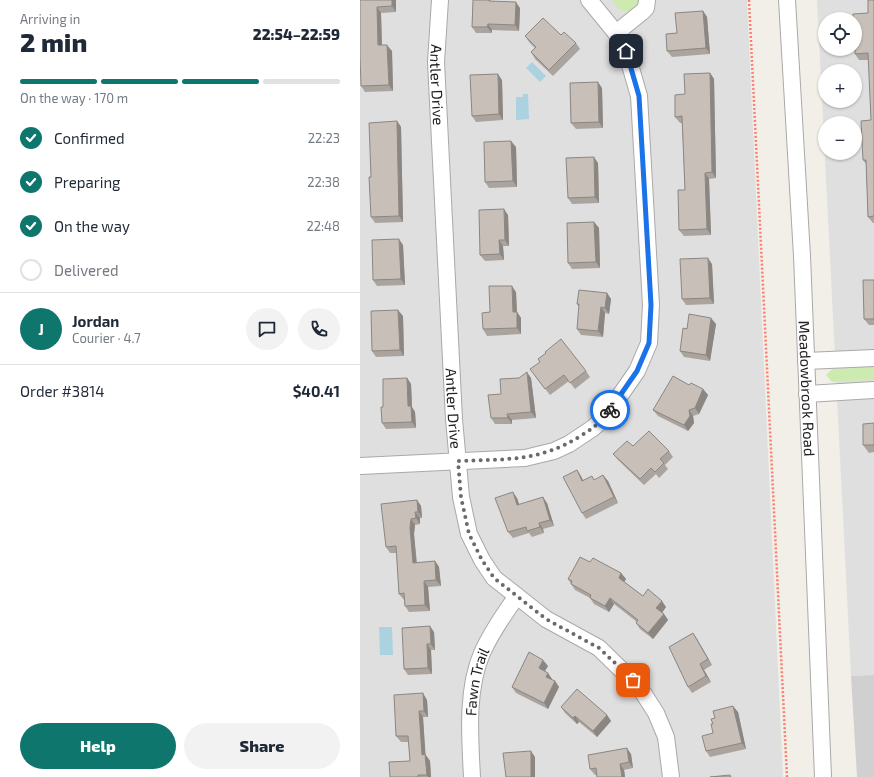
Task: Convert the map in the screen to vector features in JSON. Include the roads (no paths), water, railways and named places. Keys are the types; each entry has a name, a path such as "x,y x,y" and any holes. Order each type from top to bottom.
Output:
{"street":[{"name":"Antler Drive","path":"440,0 436,62 454,419 461,497 469,534 482,560 494,578 546,619 599,648 640,688 656,714 666,737 671,777"},
{"path":"360,466 525,458 554,451 569,444 593,428 605,417 637,371 649,343 651,305 639,96 631,64 616,33 589,0"},
{"path":"616,33 646,8 647,0"},
{"name":"Meadowbrook Road","path":"787,0 808,394 823,777"},
{"path":"806,361 874,358"},
{"path":"808,394 874,390"},
{"name":"Fawn Trail","path":"472,777 470,713 474,685 482,654 501,619 517,596"}],"water":[{"path":"532,62 546,76 540,82 526,68"},
{"path":"523,94 528,94 529,119 516,120 516,97 523,97"},
{"path":"379,627 392,627 393,655 380,655"}]}
